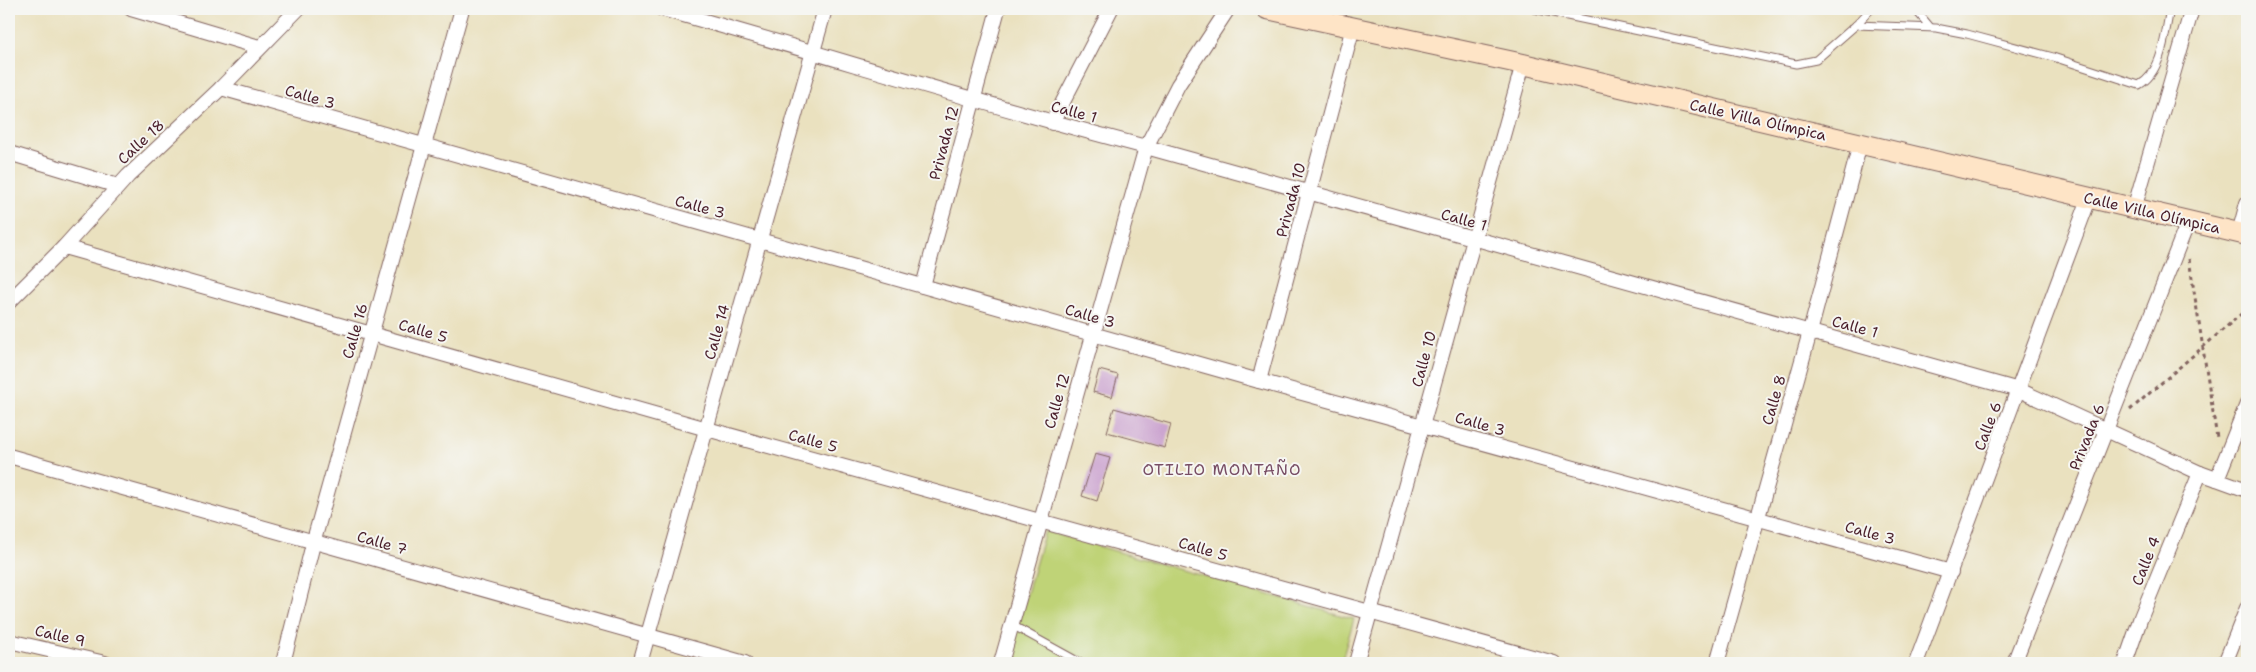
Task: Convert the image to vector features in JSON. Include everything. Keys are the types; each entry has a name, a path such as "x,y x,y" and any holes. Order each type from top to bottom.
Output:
{"street":[{"path":"131,9 260,47"},
{"name":"Calle 18","path":"9,302 64,247 118,186 221,88 298,9"},
{"name":"Calle 16","path":"283,663 314,540 462,9"},
{"name":"Calle 1","path":"662,9 812,50 1052,123 1146,147 2019,390 2200,473 2247,490"},
{"name":"Calle 14","path":"640,663 825,9"},
{"name":"Privada 12","path":"923,286 972,99 998,9"},
{"path":"1052,123 1110,9"},
{"name":"Calle 12","path":"1001,663 1146,147 1178,85 1228,9"},
{"name":"Calle Villa Olímpica","path":"1267,9 1523,64 2134,209 2186,227 2243,234"},
{"path":"2134,209 2192,9"},
{"name":"Privada 10","path":"1259,381 1353,27"},
{"name":"Calle 10","path":"1356,663 1523,64"},
{"name":"Calle 3","path":"221,88 424,147 1259,381 1951,572"},
{"name":"Calle 8","path":"1717,663 1810,332 1860,144"},
{"path":"9,153 118,186"},
{"name":"Calle 6","path":"1916,663 2019,390 2088,199"},
{"path":"2243,234 2247,203"},
{"name":"Privada 6","path":"2014,663 2186,227"},
{"name":"Calle 5","path":"64,247 1554,663"},
{"path":"2218,479 2247,404"},
{"name":"Calle 7","path":"9,456 314,540 745,663"},
{"name":"Calle 4","path":"2126,663 2140,617 2200,473"},
{"path":"2225,663 2247,608"},
{"name":"Calle 9","path":"9,641 105,663"}],"lane":[{"path":"1534,9 1796,64 1816,60 1856,25 1871,9"},
{"path":"1915,9 1930,27"},
{"path":"1856,25 1930,27 1996,42 2139,84 2148,80 2159,58 2170,9"},
{"path":"1012,626 1081,663"}],"path":[{"path":"2186,227 2218,441"},
{"path":"2129,411 2247,309"}],"green space":[{"path":"1045,531 1354,619 1341,663 1007,663"}],"building":[{"path":"1099,370 1118,375 1112,397 1093,392"},
{"path":"1114,408 1171,424 1165,448 1107,432"},
{"path":"1095,454 1110,458 1097,501 1082,496"}],"district":[{"name":"OTILIO MONTAÑO","path":"1222,469"}]}
